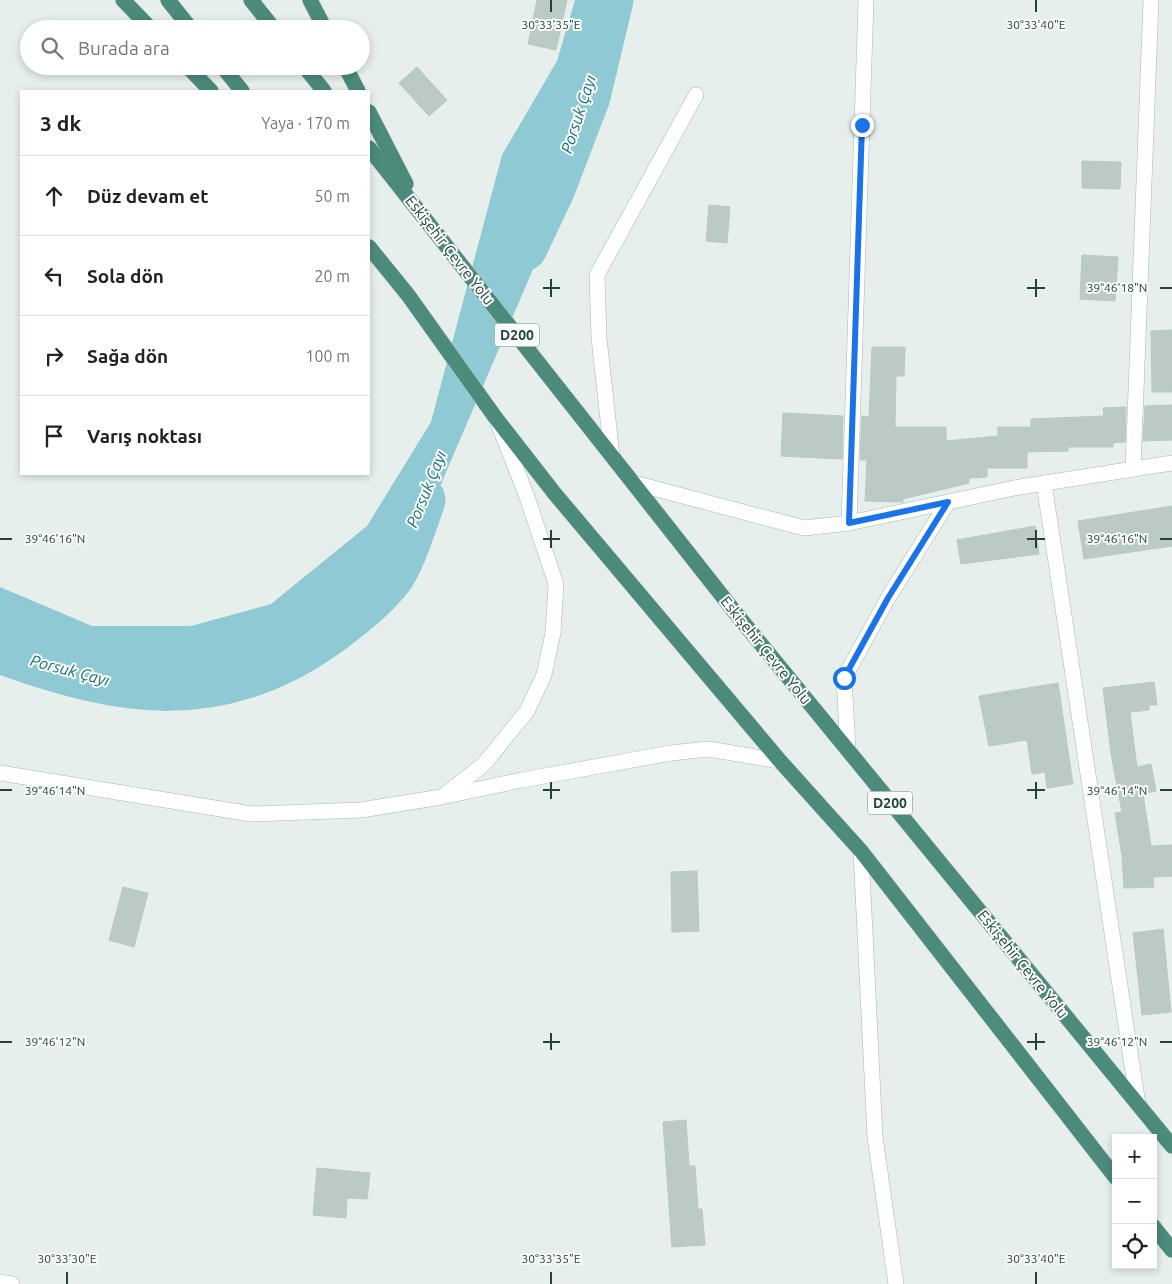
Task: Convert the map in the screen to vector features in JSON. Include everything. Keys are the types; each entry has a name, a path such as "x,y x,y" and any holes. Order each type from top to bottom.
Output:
{"highway":[{"path":"123,0 142,20"},
{"path":"168,0 184,20"},
{"path":"251,0 267,20"},
{"path":"310,0 320,20"},
{"path":"196,75 210,90"},
{"path":"229,75 241,90"},
{"path":"311,75 323,90"},
{"path":"350,75 357,90"},
{"path":"370,114 422,214"},
{"name":"Eskişehir Çevre Yolu","path":"370,149 634,484 848,750 1172,1146"},
{"path":"370,248 408,295 495,417 555,494 780,761 861,851 1112,1173"},
{"path":"370,256 408,295"},
{"path":"1157,1231 1172,1250"}],"street":[{"path":"849,523 866,0"},
{"path":"1133,468 1151,0"},
{"path":"612,456 599,338 597,275 696,94"},
{"path":"441,797 484,764 527,711 544,675 553,633 556,584 526,494 495,417"},
{"path":"634,484 804,528 849,523 1044,483 1172,463"},
{"path":"1044,483 1138,1105"},
{"path":"848,750 844,678 888,598 948,502"},
{"path":"0,773 252,814 361,810 441,797 671,752 708,749 780,761"},
{"path":"861,851 876,1137 896,1284"},
{"path":"0,1282 12,1284"}],"water":[{"path":"575,0 612,0 604,52 561,131 540,253 441,484 425,533 358,602 248,662 179,684 0,647 0,587 92,626 191,626 271,604 367,526 431,422 502,155 557,61"}],"building":[{"path":"537,0 567,0 556,50 528,44"},
{"path":"417,67 447,100 429,116 399,83"},
{"path":"1082,161 1121,162 1120,189 1082,188"},
{"path":"709,205 730,207 727,243 706,241"},
{"path":"1082,255 1118,257 1115,301 1080,299"},
{"path":"1172,330 1172,392 1152,392 1151,331"},
{"path":"872,347 905,347 904,376 896,376 895,427 946,427 946,441 998,436 998,427 1031,427 1031,419 1104,416 1103,408 1126,407 1125,442 1113,443 1113,447 1068,447 1068,451 1027,452 1027,468 987,468 987,477 969,478 969,483 903,499 903,502 865,501 867,460 860,460 862,416 869,417"},
{"path":"1172,405 1172,440 1143,441 1145,406"},
{"path":"783,413 843,416 842,459 781,456"},
{"path":"1172,506 1172,546 1084,559 1078,521"},
{"path":"1035,526 1039,554 961,564 957,540"},
{"path":"1154,682 1157,705 1149,705 1149,710 1130,712 1137,767 1151,764 1156,791 1143,794 1151,846 1172,845 1172,876 1153,877 1154,887 1124,888 1122,856 1115,813 1122,812 1111,754 1103,688"},
{"path":"1058,683 1073,784 1047,788 1045,772 1032,774 1027,740 989,746 979,696"},
{"path":"697,871 699,931 672,932 671,872"},
{"path":"123,887 148,893 134,947 109,940"},
{"path":"1163,929 1171,1012 1142,1015 1133,933"},
{"path":"686,1120 689,1166 695,1166 698,1209 702,1209 705,1245 672,1247 663,1122"},
{"path":"317,1168 370,1173 367,1199 347,1198 346,1218 313,1215"}],"waterway":[{"name":"Porsuk Çayı","path":"523,247 551,188 586,96 609,0"},
{"name":"Porsuk Çayı","path":"0,649 87,676 128,684 169,686 209,683 249,673 289,656 330,630 378,590 395,568 421,500"}],"route":[{"path":"844,678 888,598 948,502 849,523 862,125"}]}
